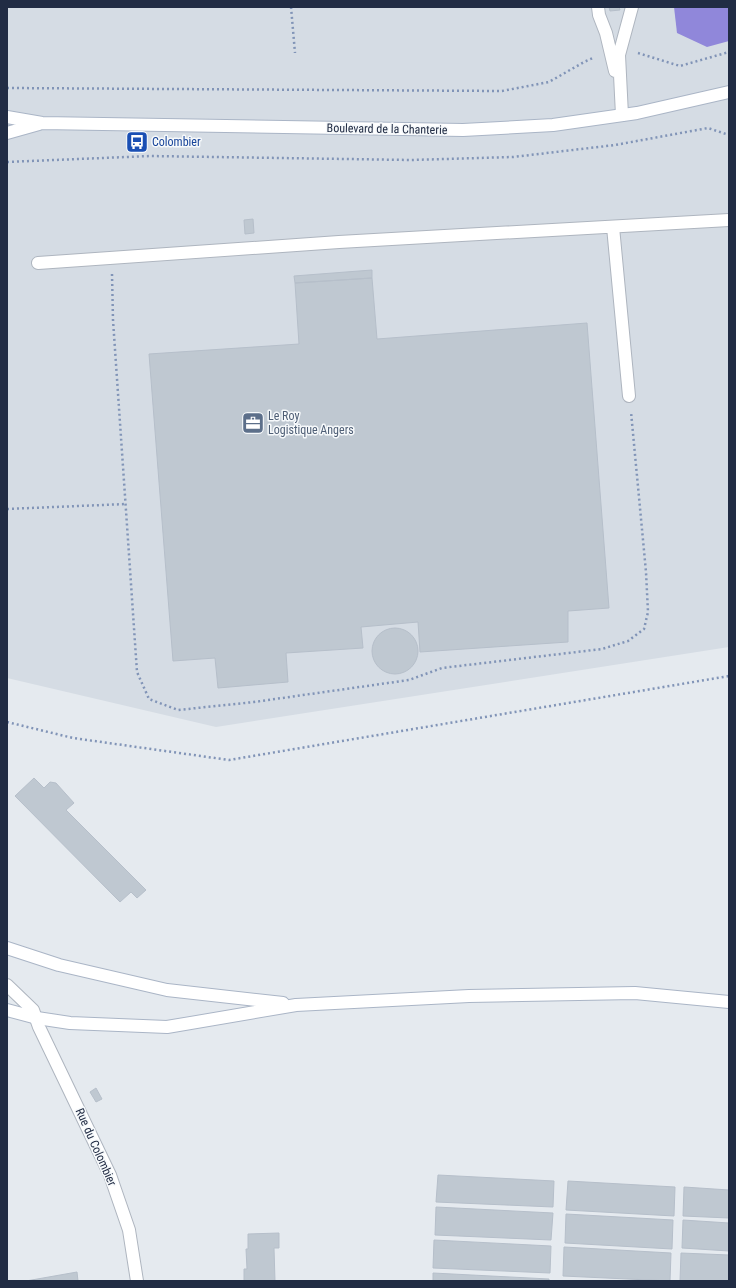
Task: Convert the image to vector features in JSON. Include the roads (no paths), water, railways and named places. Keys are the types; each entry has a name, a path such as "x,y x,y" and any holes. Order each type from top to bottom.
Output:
{"street":[{"path":"598,7 599,15 615,55 621,96 622,115"},
{"path":"615,55 632,7"},
{"name":"Boulevard de la Chanterie","path":"7,117 42,123 463,130 553,125 622,115 729,92"},
{"name":"Boulevard de la Chanterie","path":"7,132 42,123"},
{"path":"38,263 339,242 729,220"},
{"path":"613,227 629,396"},
{"path":"7,948 59,965 167,990 296,1004"},
{"name":"Rue du Colombier","path":"7,985 33,1010 110,1176 129,1230 137,1281"},
{"path":"7,1010 37,1018 70,1023 167,1027 296,1004 468,996 635,993 729,1002"}],"place":[{"name":"Colombier","path":"137,142"},
{"name":"Le Roy Logistique Angers","path":"253,423"}]}
